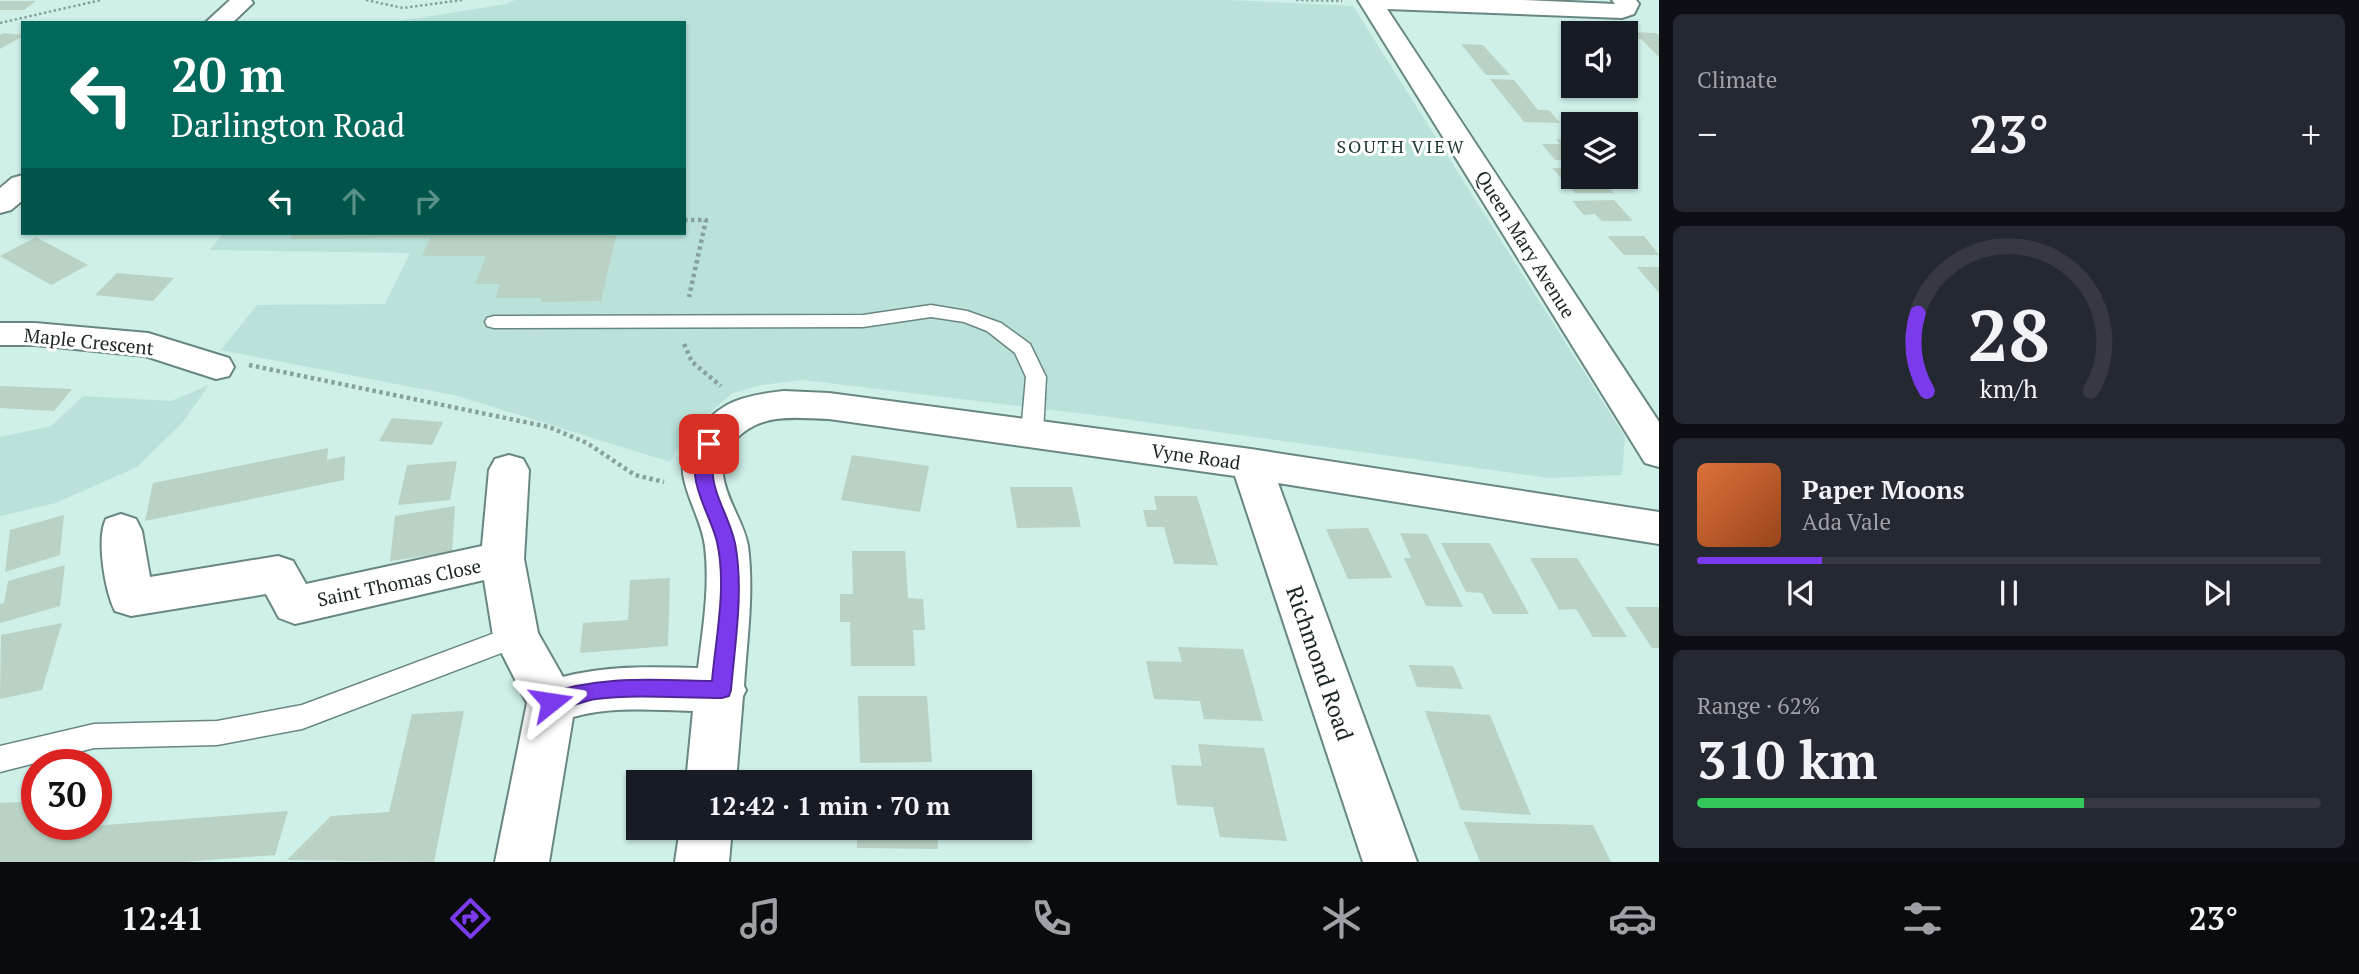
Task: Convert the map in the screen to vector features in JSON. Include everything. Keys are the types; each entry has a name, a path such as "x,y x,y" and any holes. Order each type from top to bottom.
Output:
{"street":[{"path":"1365,1 1622,11 1626,9 1624,0"},
{"path":"220,21 242,1"},
{"name":"Queen Mary Avenue","path":"1365,1 1659,453"},
{"path":"0,204 21,186"},
{"name":"Maple Crescent","path":"0,334 35,334 148,345 216,367"},
{"name":"Vyne Road","path":"722,690 729,589 726,543 703,477 703,463 709,444 734,420 766,406 804,404 1032,433 1251,464 1659,528"},
{"name":"Richmond Road","path":"1251,464 1390,862"},
{"name":"Saint Thomas Close","path":"509,470 502,559 516,636 551,702"},
{"name":"Saint Thomas Close","path":"121,531 131,598 278,575 295,605 502,559"},
{"path":"522,862 551,702 593,690 620,688 722,690 712,770"},
{"path":"702,862 705,840"}],"lane":[{"path":"494,322 863,321 931,311 967,317 994,327 1023,349 1036,377 1032,433"},
{"path":"0,759 94,736 217,733 302,717 516,636"}],"path":[{"path":"0,23 101,0"},
{"path":"366,0 397,10 423,9 462,0"},
{"path":"1296,0 1365,1"},
{"path":"216,367 242,363 549,427 587,443 635,475 670,484"}],"shaded area":[{"path":"515,0 1229,0 1353,6 1625,437 1622,475 1549,478 1102,416 803,380 761,385 733,393 688,430 670,462 458,396 221,350 257,305 385,304 410,253 210,250 221,235 686,235 686,21 400,21 506,4"},
{"path":"209,385 182,423 137,467 56,503 0,516 0,437 51,426 83,396 171,401"}],"building":[{"path":"0,1 36,1 24,10 0,10"},
{"path":"1638,32 1659,35 1659,57 1638,39"},
{"path":"4,33 21,35 21,37 0,49 0,35"},
{"path":"1461,44 1483,45 1510,75 1486,75"},
{"path":"1490,79 1514,80 1538,110 1549,110 1560,123 1524,122"},
{"path":"1556,139 1561,139 1561,160 1555,160 1542,144 1560,144"},
{"path":"1552,168 1561,168 1561,178"},
{"path":"1571,189 1610,189 1614,193 1575,193"},
{"path":"1614,200 1633,221 1602,221 1595,214 1584,215 1572,201"},
{"path":"292,235 617,235 601,301 541,302 542,298 495,298 500,284 475,284 486,256 422,256 430,238 289,239"},
{"path":"1607,236 1644,236 1659,255 1624,255"},
{"path":"36,237 88,265 51,285 0,256"},
{"path":"1637,267 1659,267 1659,293"},
{"path":"117,273 174,278 153,301 95,295"},
{"path":"0,386 72,389 54,411 0,408"},
{"path":"392,418 443,422 432,445 379,441"},
{"path":"328,448 327,460 345,456 344,480 145,521 153,483"},
{"path":"852,455 929,466 920,512 841,500"},
{"path":"457,461 450,500 398,505 407,465"},
{"path":"1010,487 1072,487 1081,527 1017,528"},
{"path":"1154,496 1197,496 1218,565 1174,564 1164,527 1147,527 1143,510 1157,510"},
{"path":"455,506 452,552 390,561 395,516"},
{"path":"64,515 60,555 5,572 10,530"},
{"path":"1368,528 1392,578 1348,579 1326,529"},
{"path":"1400,533 1427,534 1463,607 1426,606 1404,558 1411,558"},
{"path":"1441,543 1490,543 1529,614 1493,614 1482,593 1466,592"},
{"path":"852,551 905,551 908,598 923,599 925,630 913,630 915,666 851,666 850,622 840,622 840,594 853,594"},
{"path":"1530,558 1577,558 1627,637 1593,637 1576,609 1559,610"},
{"path":"65,565 60,606 0,623 0,604 4,603 8,581"},
{"path":"670,578 668,646 580,653 583,623 628,620 630,580"},
{"path":"1625,607 1659,607 1659,648 1652,648"},
{"path":"62,623 42,690 0,699 1,635"},
{"path":"1178,647 1243,649 1263,721 1204,719 1200,701 1154,699 1146,661 1182,662"},
{"path":"1409,665 1453,666 1463,689 1417,687"},
{"path":"858,696 927,696 932,762 860,763"},
{"path":"464,711 434,862 287,860 331,816 389,812 412,714"},
{"path":"1425,711 1490,715 1531,815 1461,810"},
{"path":"1198,744 1264,748 1287,841 1220,837 1213,807 1177,805 1171,765 1202,766"},
{"path":"21,802 21,840 112,840 112,824 288,811 275,855 183,862 0,862 0,803"},
{"path":"1464,822 1593,825 1611,862 1480,862"},
{"path":"857,840 938,840 938,849 857,848"}],"district":[{"name":"SOUTH VIEW","path":"1401,146"}],"route":[{"path":"551,702 593,690 620,688 722,690 729,589 726,543 703,477 703,463 709,444"}]}
